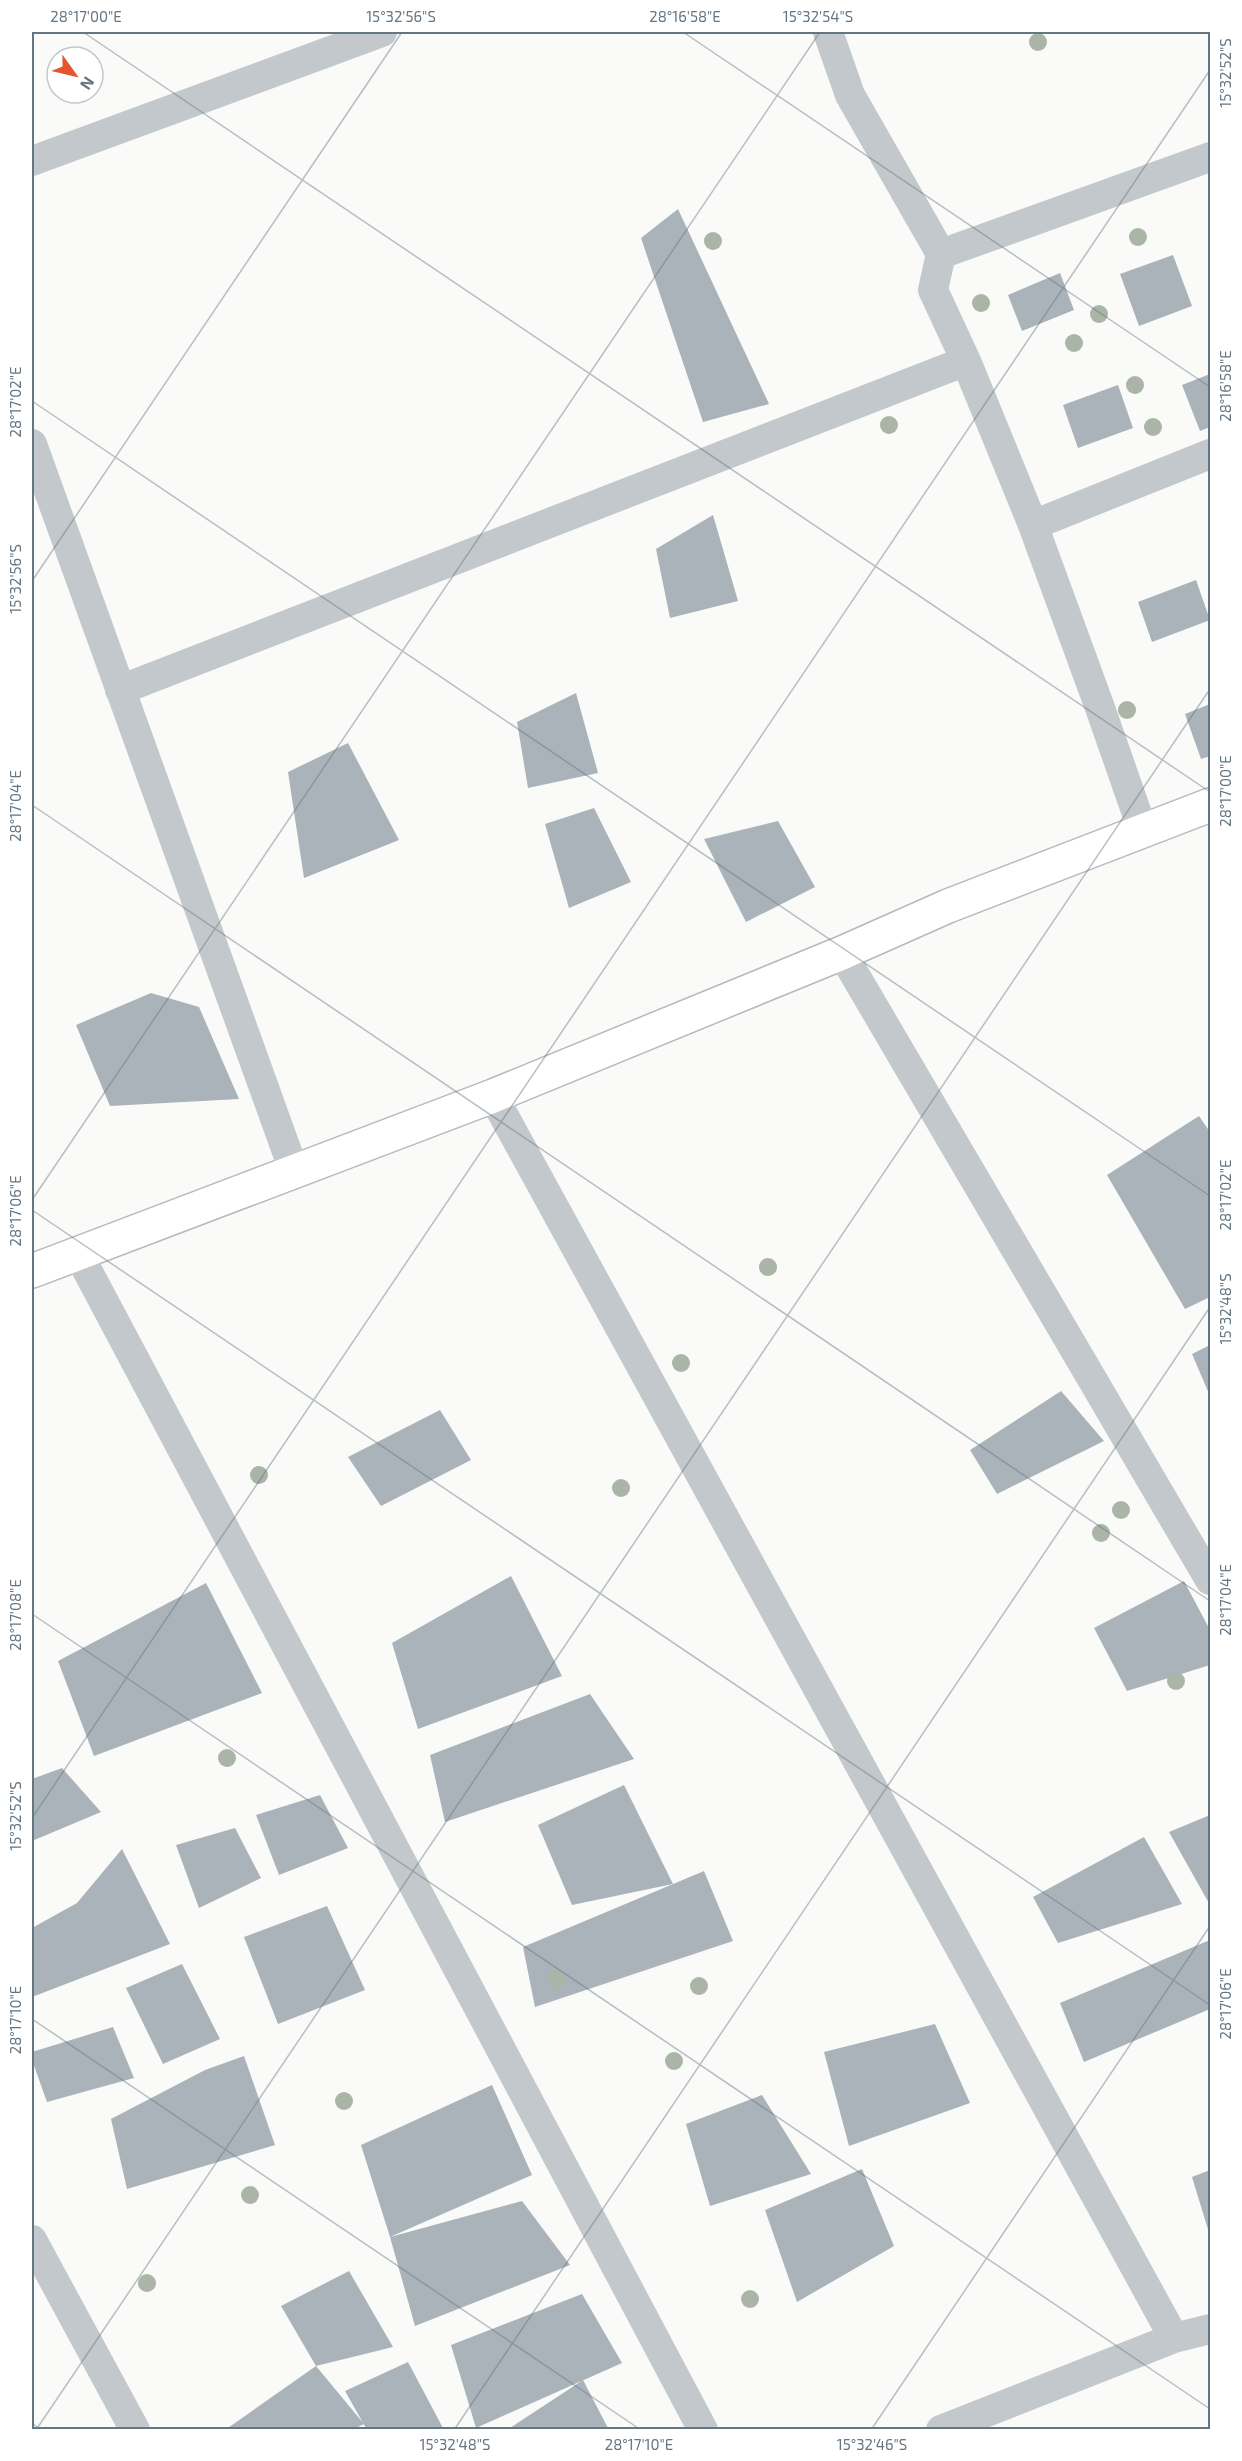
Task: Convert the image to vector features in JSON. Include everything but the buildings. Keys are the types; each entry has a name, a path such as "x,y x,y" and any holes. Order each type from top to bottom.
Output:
{"street":[{"path":"32,161 382,32"},
{"path":"828,32 850,95 941,254 933,290 966,361 1033,525 1143,831"},
{"path":"941,254 1210,157"},
{"path":"120,690 966,361"},
{"path":"32,444 294,1171"},
{"path":"1033,525 1210,454"},
{"path":"32,1270 493,1096 842,953 948,906 1210,805"},
{"path":"842,953 1210,1580"},
{"path":"493,1096 1174,2338"},
{"path":"78,1253 703,2430"},
{"path":"32,2240 135,2430"},
{"path":"941,2430 1174,2338 1210,2329"}]}
